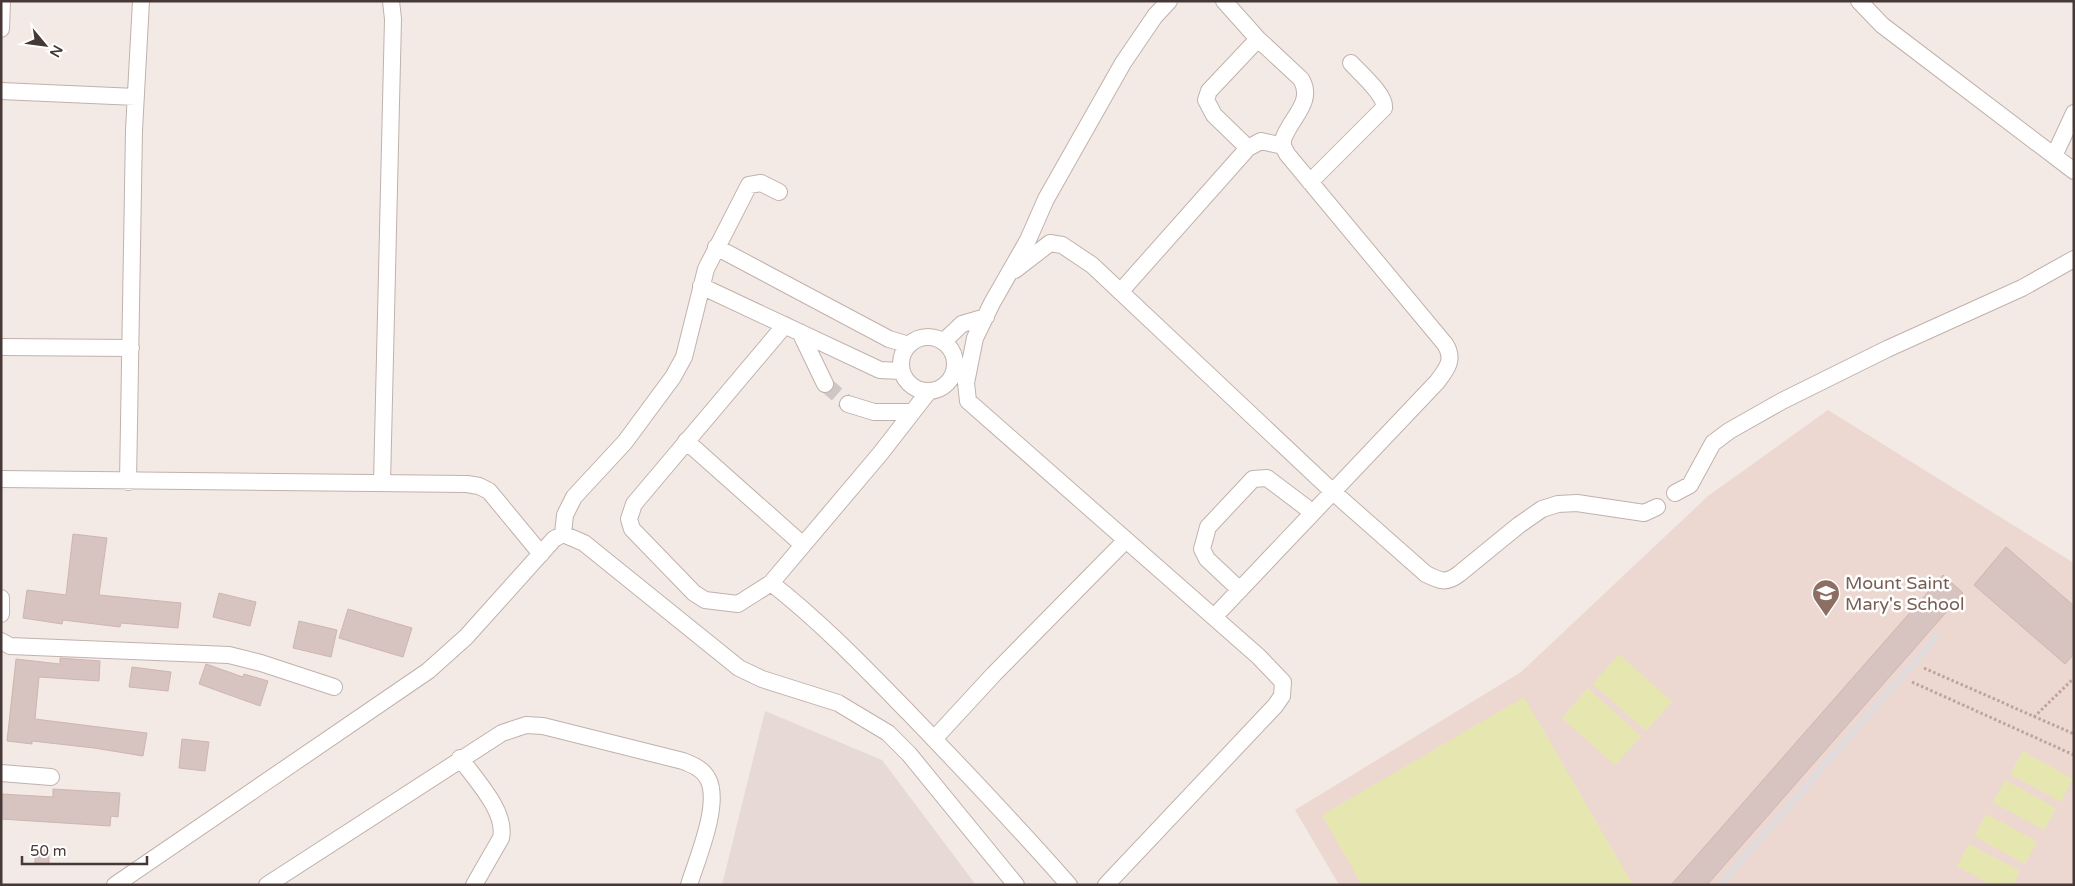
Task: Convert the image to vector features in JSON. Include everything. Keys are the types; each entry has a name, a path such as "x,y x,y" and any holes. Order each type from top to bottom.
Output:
{"street":[{"path":"1,29 2,1"},
{"path":"128,482 136,97 141,1"},
{"path":"382,483 393,19 391,1"},
{"path":"1106,885 1275,706 1282,696 1283,682 1274,671 1214,617 968,401 967,393 975,338 1008,277 1046,199 1123,62 1155,16 1169,1"},
{"path":"1224,1 1258,39 1301,79 1306,87 1304,103 1286,132 1283,146"},
{"path":"1859,1 1882,25 2074,171"},
{"path":"1248,148 1214,115 1206,100 1209,91 1258,39"},
{"path":"1310,182 1384,108 1385,104 1381,96 1351,63"},
{"path":"1,92 136,97"},
{"path":"2054,156 2074,113"},
{"path":"1121,291 1248,148 1261,142 1283,146 1310,182 1445,344 1450,359 1448,368 1437,382 1332,490 1214,617"},
{"path":"563,534 565,515 574,496 625,442 673,377 684,357 701,286 716,247 748,185 761,183 779,192"},
{"path":"1008,277 1050,244 1062,245 1092,266 1121,291 1332,490 1426,574 1442,582 1455,577 1519,525 1542,510 1558,504 1577,503 1644,513 1657,507"},
{"path":"716,247 889,339 909,345"},
{"path":"1675,493 1690,486 1713,443 1729,431 1782,401 1887,349 2022,288 2074,258"},
{"path":"701,286 880,370 901,371"},
{"path":"970,364 948,348 932,336 923,337 909,345 901,356 901,371 910,383 918,389 929,392 937,390 949,383 955,371 948,348 962,324 986,316"},
{"path":"792,329 825,384"},
{"path":"792,329 686,441 634,504 630,519 632,529 694,593 705,600 738,604 771,583 929,392"},
{"path":"1,347 131,348"},
{"path":"949,383 967,393"},
{"path":"848,404 862,410 874,412 913,412"},
{"path":"686,441 803,545"},
{"path":"1240,590 1207,559 1202,549 1208,527 1253,480 1260,478 1267,478 1312,512"},
{"path":"1,479 128,482 382,483 479,486 489,491 500,503 541,554"},
{"path":"115,885 320,747 428,671 466,637 554,539 563,534"},
{"path":"563,534 584,543 739,668 762,679 838,703 888,733 909,754 1016,885"},
{"path":"934,739 994,674 1126,540"},
{"path":"771,583 798,603 846,648 934,739 1068,885"},
{"path":"1,598 1,614"},
{"path":"2,646 229,655 261,663 334,687"},
{"path":"270,884 460,758 502,733 526,726 543,726 683,761 698,768 708,778 712,792 711,809 689,885"},
{"path":"460,758 500,816 503,829 501,838 474,885"},
{"path":"1,772 51,777"}],"path":[{"path":"1924,668 2074,734"},
{"path":"2034,717 2074,678"},
{"path":"1912,682 2074,755"}],"shaded area":[{"name":"Mount Saint Mary's School","path":"1828,410 2074,563 2074,885 1339,885 1295,810 1521,672 1708,496"},
{"path":"1935,633 1940,638 1725,885 1715,885"},
{"path":"765,711 882,760 976,885 722,885"}],"green space":[{"path":"1619,654 1672,702 1646,731 1593,684"},
{"path":"1588,688 1641,736 1615,765 1562,718"},
{"path":"1524,697 1633,885 1362,885 1322,815"},
{"path":"2023,751 2073,779 2061,802 2010,774"},
{"path":"2005,780 2056,808 2044,830 1993,802"},
{"path":"1987,814 2037,842 2025,864 1974,836"},
{"path":"1969,844 2020,871 2013,885 1991,885 1957,866"}],"building":[{"path":"73,534 107,538 99,595 181,603 178,628 121,623 120,627 63,620 62,624 23,618 27,590 66,595"},
{"path":"2006,547 2074,606 2074,654 2065,664 1974,585"},
{"path":"1943,575 1963,593 1707,885 1671,885"},
{"path":"219,593 256,602 250,626 213,617"},
{"path":"348,609 412,628 403,657 339,638"},
{"path":"299,621 337,630 331,657 293,648"},
{"path":"60,658 100,661 99,681 39,677 35,719 147,733 143,756 32,741 32,744 7,741 16,659 60,664"},
{"path":"206,664 243,677 244,674 268,681 260,706 199,684"},
{"path":"132,667 171,672 168,691 129,687"},
{"path":"182,739 209,742 205,771 179,768"},
{"path":"53,789 120,793 118,817 111,816 110,826 1,819 1,794 53,797"},
{"path":"35,848 49,848 49,864 35,864"}],"tunnel":[{"path":"825,384 848,404"}],"place":[{"name":"Mount Saint Mary's School","path":"1826,617"}]}
